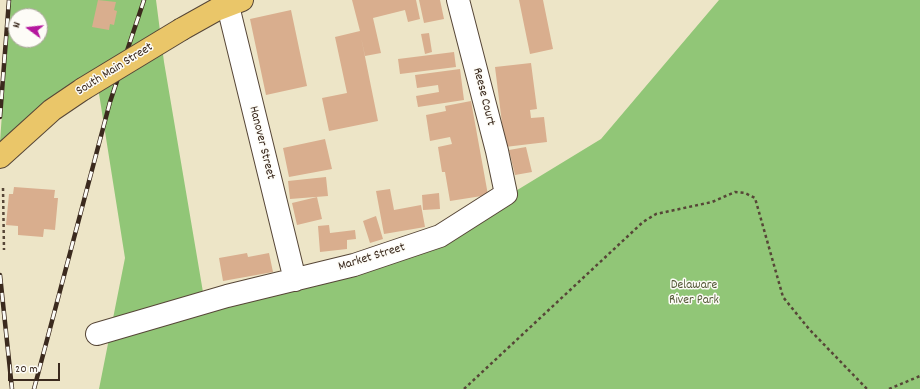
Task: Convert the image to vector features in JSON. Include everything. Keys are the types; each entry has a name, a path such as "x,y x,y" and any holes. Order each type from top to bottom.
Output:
{"main road":[{"name":"South Main Street","path":"4,153 52,110 83,89 182,29 235,3"}],"street":[{"name":"Reese Court","path":"458,0 497,151 506,194"},
{"name":"Hanover Street","path":"235,3 295,280"},
{"name":"Market Street","path":"97,334 227,296 354,265 440,236 506,194"}],"path":[{"path":"3,188 4,250"},
{"path":"464,389 643,222 656,214 712,202 735,192 746,192 755,198 783,296 810,329 867,389"},
{"path":"889,389 920,376"}],"green space":[{"name":"Delaware River Park","path":"10,0 156,0 164,62 205,304 450,231 601,139 719,0 920,0 920,389 99,389 125,258 97,81 0,142 8,28 8,48 48,48 48,8 9,8"}],"building":[{"path":"98,0 116,2 114,10 117,11 114,25 110,24 109,30 92,27"},
{"path":"352,0 416,0 420,19 408,22 405,10 373,18 381,53 365,56 361,37 378,121 329,131 322,98 347,93 335,37 360,31"},
{"path":"419,0 440,0 444,19 424,23"},
{"path":"519,0 543,0 553,49 530,54"},
{"path":"291,10 307,86 266,95 250,19"},
{"path":"429,33 432,52 425,54 421,34"},
{"path":"454,52 456,67 400,74 398,59"},
{"path":"531,63 537,109 530,110 531,118 544,117 547,142 505,147 495,67"},
{"path":"460,69 464,100 418,107 416,96 439,92 438,85 417,88 415,75"},
{"path":"471,101 488,195 450,201 445,172 442,172 438,147 452,144 450,137 430,141 426,115 446,111 445,106"},
{"path":"325,139 332,169 289,177 283,148"},
{"path":"526,147 532,172 515,175 509,150"},
{"path":"326,177 328,196 290,199 288,181"},
{"path":"14,187 55,190 54,198 58,198 55,230 44,229 43,237 18,235 18,226 6,225 9,194 13,194"},
{"path":"390,189 394,210 421,205 425,227 384,234 376,191"},
{"path":"439,193 440,209 423,210 422,195"},
{"path":"317,197 322,219 297,225 292,203"},
{"path":"376,216 383,239 370,243 363,221"},
{"path":"329,225 330,233 355,230 356,239 347,240 347,249 320,252 318,226"},
{"path":"247,253 248,257 269,253 273,272 223,281 219,258"}],"railway":[{"path":"0,117 9,0"},
{"path":"34,389 110,102 144,0"},
{"path":"0,275 12,389"}]}
